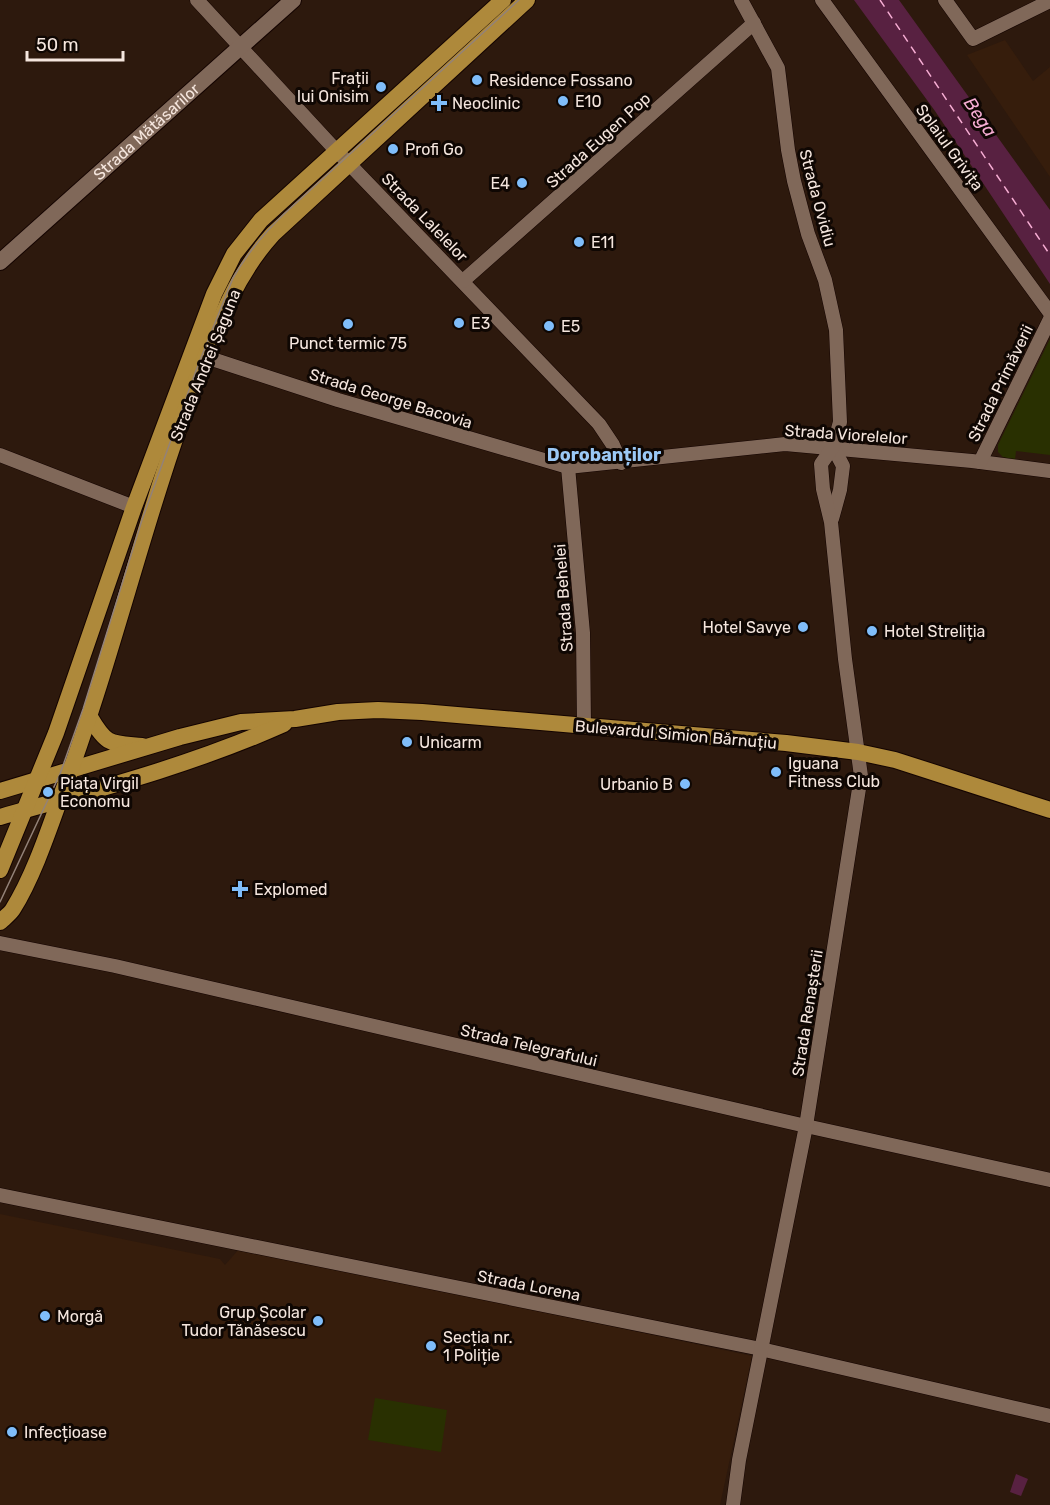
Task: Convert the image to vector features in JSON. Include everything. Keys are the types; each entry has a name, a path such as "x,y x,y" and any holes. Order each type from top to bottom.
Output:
{"main road":[{"name":"Strada Andrei Șaguna","path":"0,870 56,733 134,507 223,273 234,254 261,220 503,0"},
{"name":"Strada Andrei Șaguna","path":"0,922 12,911 42,847 60,801 90,717 174,441 234,289 253,258 273,234 527,0"},
{"name":"Bulevardul Simion Bărnuțiu","path":"0,790 241,722 378,710 775,742 858,752 895,760 1050,810"},
{"path":"90,717 105,740 116,744 150,747"},
{"name":"Bulevardul Simion Bărnuțiu","path":"0,818 144,777 245,741 295,719"}],"street":[{"name":"Strada Lalelelor","path":"197,0 336,150 599,424 613,445 621,463"},
{"name":"Strada Mătăsarilor","path":"0,262 293,0"},
{"name":"Strada Ovidiu","path":"741,0 778,68 794,181 808,234 825,280 836,330 840,422 833,447"},
{"name":"Splaiul Grivița","path":"822,0 1050,313"},
{"path":"945,0 973,39 1050,1"},
{"name":"Strada Eugen Pop","path":"463,281 754,23"},
{"name":"Strada Primăverii","path":"980,462 1050,319"},
{"name":"Strada George Bacovia","path":"206,357 338,400 568,467"},
{"name":"Strada Viorelelor","path":"568,467 785,444 833,447 1050,471"},
{"name":"Strada Renașterii","path":"733,1505 739,1460 806,1126 861,776 845,659 831,522 823,489 821,464 833,447 843,466 840,490 831,522"},
{"path":"0,455 134,507"},
{"name":"Strada Behelei","path":"568,467 583,633 584,726"},
{"name":"Strada Telegrafului","path":"0,943 115,966 1050,1180"},
{"name":"Strada Lorena","path":"0,1195 761,1349 1050,1416"}],"shaded area":[{"path":"1005,40 1033,81 1050,67 1050,177 967,55"},
{"path":"0,1214 220,1259 225,1265 240,1248 752,1356 720,1505 0,1505"}],"green space":[{"path":"1050,339 1050,455 1016,451 1015,460 1003,457 998,452 998,445"},
{"path":"375,1398 447,1410 441,1452 368,1440"}],"water":[{"name":"Bega","path":"854,0 899,0 1050,210 1050,284 935,111"},
{"path":"1016,1474 1028,1479 1021,1496 1010,1492"}],"ferry route":[{"path":"880,0 1050,255"}],"tram line":[{"path":"0,902 60,774 83,709 142,520 197,368 233,278 256,244 284,214 519,0"}],"place":[{"name":"Residence Fossano","path":"477,80"},
{"name":"Frații lui Onisim","path":"381,87"},
{"name":"E10","path":"563,101"},
{"name":"Neoclinic","path":"439,103"},
{"name":"Profi Go","path":"393,149"},
{"name":"E4","path":"522,183"},
{"name":"E11","path":"579,242"},
{"name":"E3","path":"459,323"},
{"name":"Punct termic 75","path":"348,324"},
{"name":"E5","path":"549,326"},
{"name":"Hotel Savye","path":"803,627"},
{"name":"Hotel Streliția","path":"872,631"},
{"name":"Unicarm","path":"407,742"},
{"name":"Iguana Fitness Club","path":"776,772"},
{"name":"Urbanio B","path":"685,784"},
{"name":"Piața Virgil Economu","path":"48,792"},
{"name":"Explomed","path":"240,889"},
{"name":"Morgă","path":"45,1316"},
{"name":"Grup Școlar Tudor Tănăsescu","path":"318,1321"},
{"name":"Secția nr. 1 Poliție","path":"431,1346"},
{"name":"Infecțioase","path":"12,1432"}],"district":[{"name":"Dorobanților","path":"604,455"}]}
